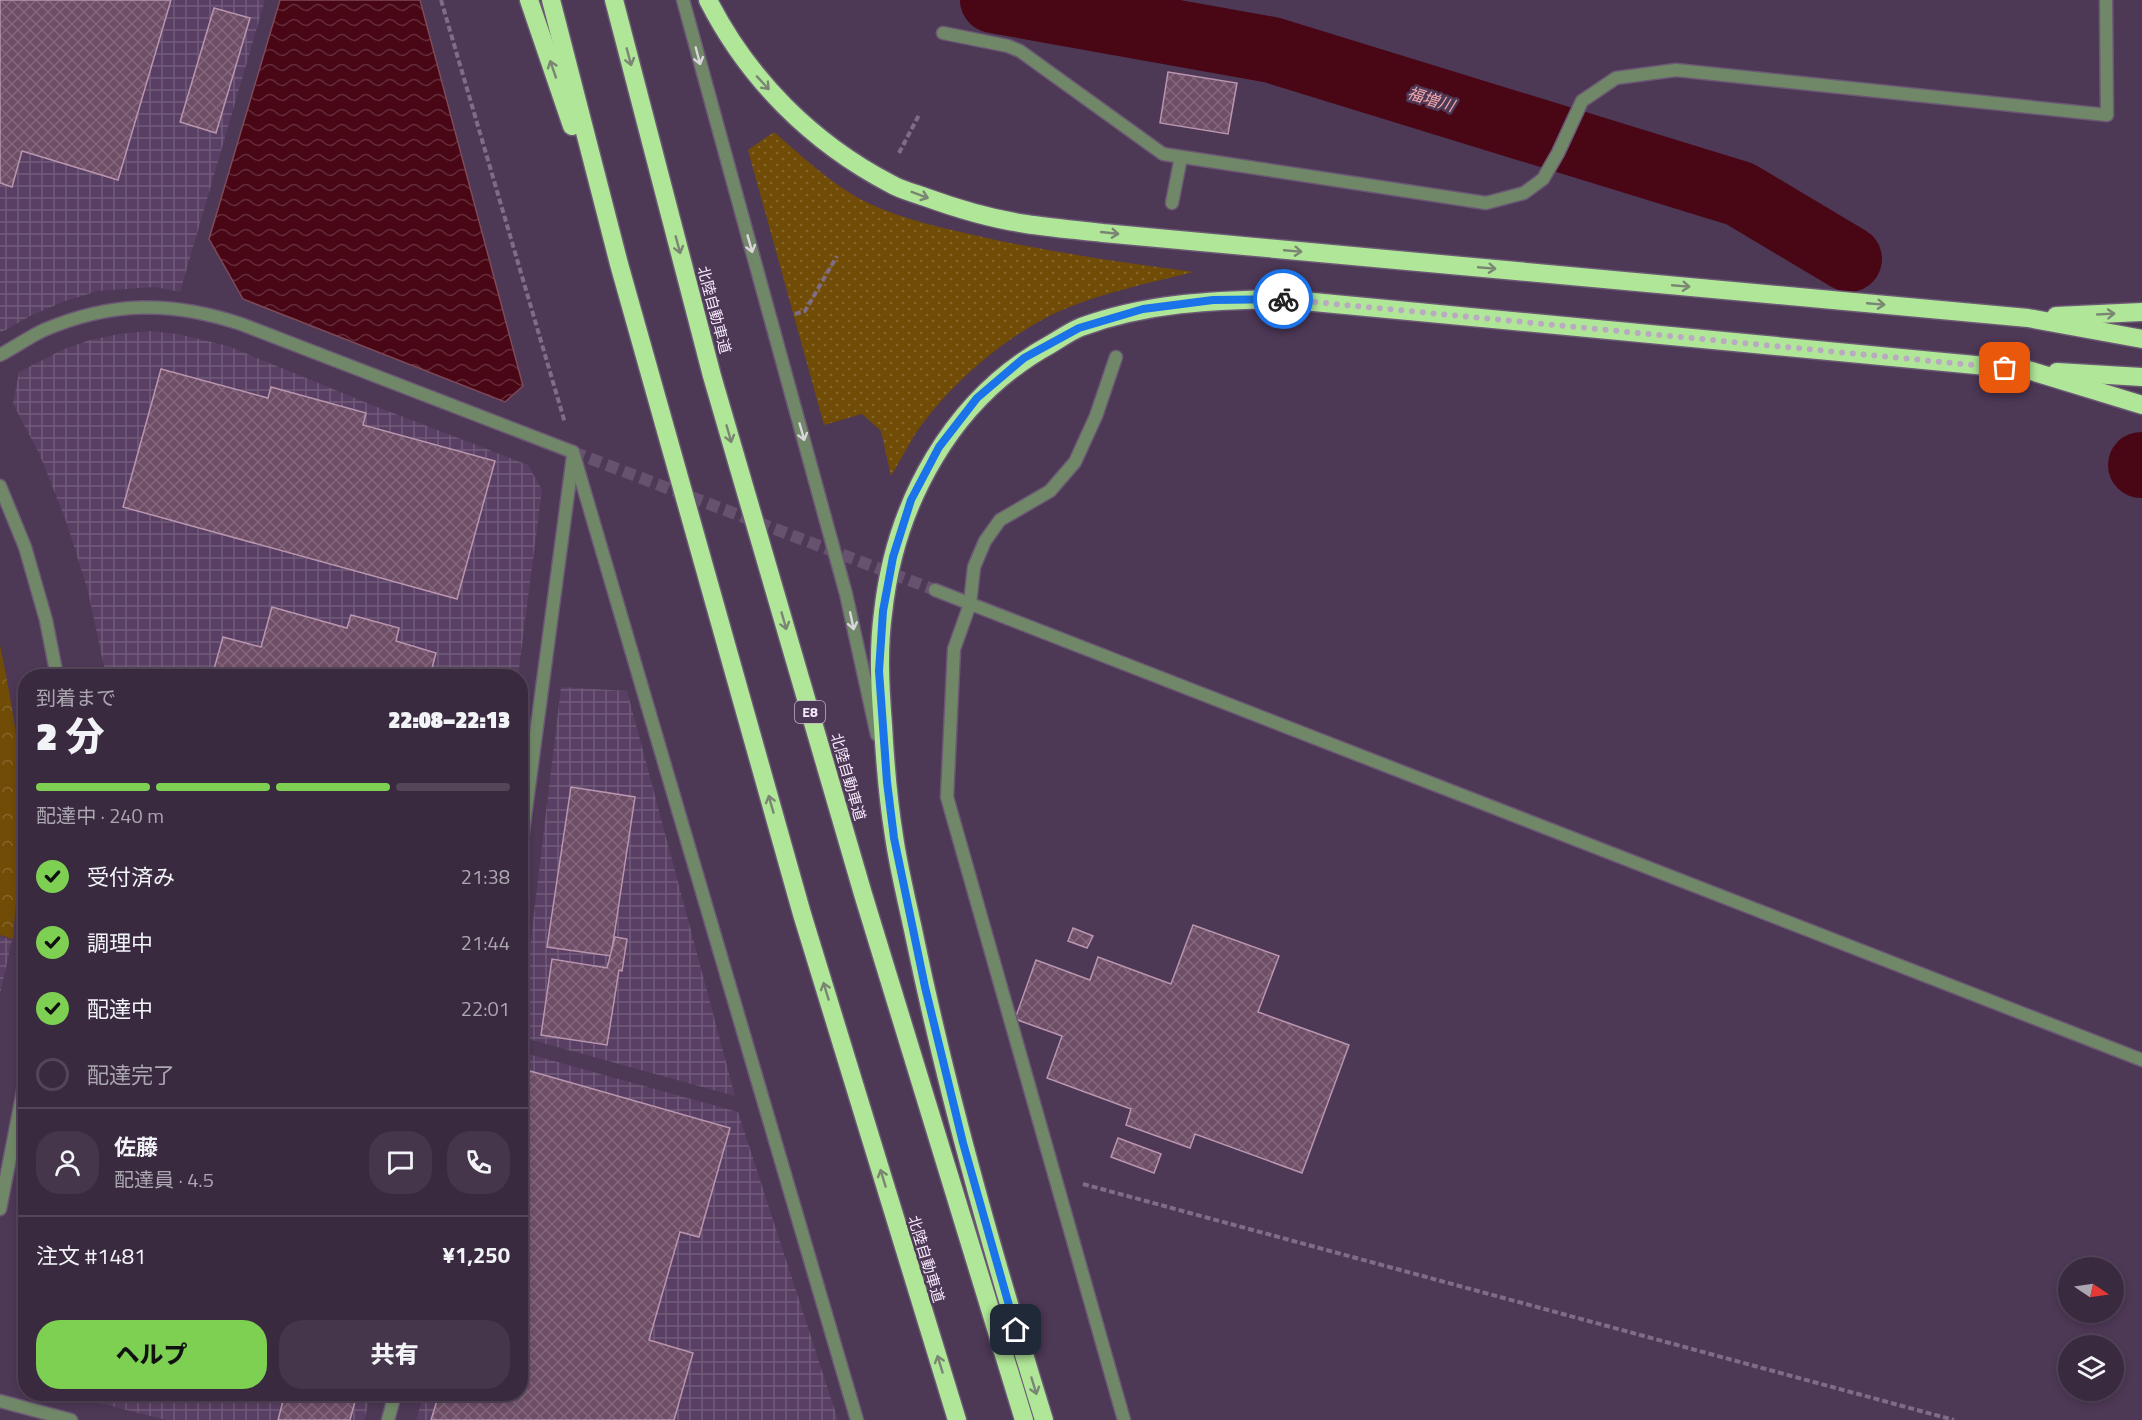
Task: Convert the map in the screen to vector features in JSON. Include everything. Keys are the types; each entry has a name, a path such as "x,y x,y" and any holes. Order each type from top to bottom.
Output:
{"highway":[{"path":"529,0 619,264"},
{"name":"北陸自動車道","path":"551,0 619,264 802,914 957,1420"},
{"name":"北陸自動車道","path":"614,0 712,376 863,894 1024,1420"},
{"path":"708,0 721,26 752,72 794,116 840,154 893,185 960,210 1026,224 1103,233 2028,318 2142,339"},
{"path":"1044,1420 961,1132 925,987 894,838 887,782 879,671 883,611 893,557 911,500 939,447 977,398 1024,358 1079,328 1143,309 1213,300 1282,299 2028,370 2142,377"},
{"path":"2028,318 2142,312"},
{"path":"2028,370 2142,405"}],"street":[{"path":"682,0 846,594 887,782"},
{"path":"943,33 1008,46 1020,51 1163,154 1486,203 1524,193 1543,179 1582,101 1616,78 1676,70 2108,116 2106,0"},
{"path":"1172,203 1181,157"},
{"path":"0,355 43,331 85,316 126,307 184,309 241,324 573,452"},
{"path":"1116,357 1096,416 1075,462 1050,491 1000,520 985,541 974,567 970,604 954,649 947,798 1124,1420"},
{"path":"528,793 573,452"},
{"path":"573,452 857,1420"},
{"path":"0,486 25,548 46,620 56,669"},
{"path":"935,590 2142,1060"},
{"path":"0,1209 18,1117"},
{"path":"0,1401 71,1420"},
{"path":"388,1420 393,1401"}],"path":[{"path":"441,0 573,452"},
{"path":"899,153 920,113"},
{"path":"792,315 805,311 837,256"},
{"path":"1054,1176 1954,1420"}],"shaded area":[{"path":"0,0 265,0 180,292 155,287 98,291 65,301 0,332"},
{"path":"150,331 178,334 228,346 528,465 542,490 519,669 105,669 88,591 66,521 39,453 13,404 19,372 62,350 90,340"},
{"path":"561,687 627,691 735,1096 528,1039 528,963"},
{"path":"0,936 12,940 0,994"},
{"path":"528,1054 738,1112 838,1420 416,1420 422,1401 528,1401"},
{"path":"92,1401 369,1401 364,1420 166,1420"}],"green space":[{"path":"774,132 842,188 866,202 909,219 1025,246 1194,272 1094,298 1062,310 1020,333 980,363 943,399 914,436 891,476 881,431 862,414 824,425 748,150"},
{"path":"0,645 18,751 18,878 13,939 0,935"}],"water":[{"path":"280,0 420,0 523,386 505,402 243,299 209,239"}],"building":[{"path":"0,0 171,0 118,180 22,151 12,187 0,183"},
{"path":"214,8 250,18 216,133 180,122"},
{"path":"1168,72 1237,83 1228,134 1160,123"},
{"path":"161,369 268,398 271,387 366,413 363,425 495,461 457,599 123,507"},
{"path":"272,607 347,628 351,615 399,628 396,641 436,653 432,669 214,669 223,637 261,647"},
{"path":"571,787 635,797 611,956 547,947"},
{"path":"1193,925 1279,956 1258,1012 1349,1045 1302,1173 1195,1134 1190,1148 1126,1125 1131,1109 1047,1078 1062,1036 1015,1019 1036,960 1090,980 1098,957 1171,984"},
{"path":"1073,928 1093,936 1087,948 1068,941"},
{"path":"615,937 627,939 622,971 619,970 607,1045 541,1035 552,959 607,968"},
{"path":"530,1071 730,1128 699,1237 680,1232 649,1340 693,1353 674,1420 431,1420 437,1401 528,1401 528,1078"},
{"path":"1118,1138 1161,1154 1154,1173 1111,1157"},
{"path":"283,1401 355,1401 350,1420 278,1420"}],"waterway":[{"name":"福増川","path":"993,0 1272,50 1740,194 1849,259"}],"tunnel":[{"path":"573,452 935,590"}],"way so far":[{"path":"1283,299 2005,368"}],"route":[{"path":"1016,1330 963,1143 925,987 894,838 887,782 879,671 883,611 893,557 911,500 939,447 977,398 1024,358 1079,328 1143,309 1213,300 1283,299"}]}
